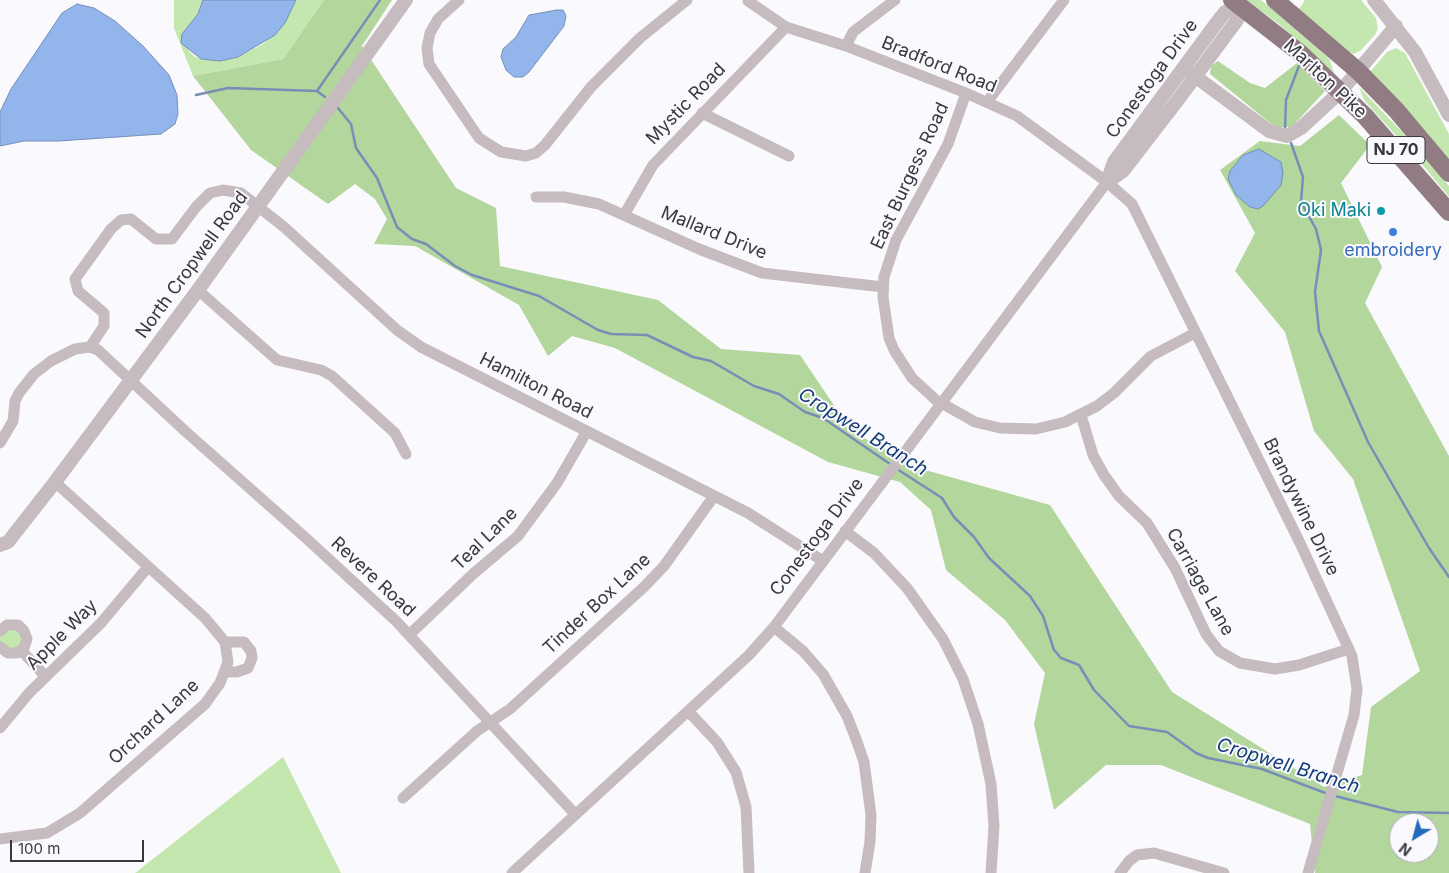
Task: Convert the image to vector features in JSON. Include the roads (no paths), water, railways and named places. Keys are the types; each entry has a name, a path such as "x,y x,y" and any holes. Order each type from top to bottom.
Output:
{"highway":[{"name":"Marlton Pike","path":"1275,0 1358,71 1396,110 1449,174"},
{"name":"Marlton Pike","path":"1236,5 1300,53 1390,142 1449,212"}],"street":[{"name":"North Cropwell Road","path":"0,545 8,542 131,381 406,0"},
{"path":"459,0 438,19 430,33 427,48 429,64 479,138 500,152 526,156 536,152 544,145 591,87 640,38 687,0"},
{"path":"846,46 853,32 895,0"},
{"path":"987,102 1064,0"},
{"path":"1374,0 1415,52 1449,116"},
{"name":"Bradford Road","path":"748,1 786,27 846,46 966,93 1017,116 1107,182"},
{"name":"Conestoga Drive","path":"512,873 749,655 774,627 1107,182 1124,171 1190,72 1237,20 1236,5"},
{"path":"1190,72 1269,130 1281,135 1296,132 1340,92 1396,26"},
{"name":"Mystic Road","path":"624,215 653,165 786,27"},
{"name":"East Burgess Road","path":"966,93 948,144 896,240 884,277 883,287 888,331 894,350 912,378 941,402 970,420 1000,428 1019,430 1045,427 1081,415 1114,393 1151,356 1195,333"},
{"path":"702,113 790,156"},
{"name":"Brandywine Drive","path":"1107,182 1132,204 1300,543 1349,649 1356,679 1356,707 1308,873"},
{"name":"Hamilton Road","path":"90,347 104,326 104,313 78,291 75,279 101,240 116,224 121,220 131,219 156,239 172,239 201,201 210,193 217,190 241,193 284,227 397,330 421,347 776,529 823,561"},
{"name":"Mallard Drive","path":"536,197 575,199 599,204 698,249 762,273 883,287"},
{"path":"198,290 277,360 320,370 332,376 395,433 406,454"},
{"path":"0,443 13,421 15,401 34,374 69,352 90,347"},
{"name":"Revere Road","path":"90,347 98,350 358,585 409,635 575,814"},
{"name":"Carriage Lane","path":"1081,415 1094,455 1104,475 1119,496 1147,523 1175,568 1206,634 1219,651 1240,663 1275,669 1299,665 1349,649"},
{"name":"Teal Lane","path":"409,635 518,536 557,483 587,431"},
{"path":"55,482 187,600 220,633 225,642 244,642 251,651 252,658 248,668 237,672 225,672"},
{"name":"Tinder Box Lane","path":"403,798 489,722 510,710 644,587 664,566 714,496"},
{"path":"845,531 874,553 908,588 943,639 963,679 978,724 991,784 994,841 991,873"},
{"name":"Apple Way","path":"0,728 20,703 92,633 148,567"},
{"path":"0,631 5,626 12,624 23,629 27,641 21,650 9,653 0,647"},
{"path":"774,627 803,651 823,674 847,716 856,739 865,769 871,815 870,842 865,873"},
{"name":"Orchard Lane","path":"0,839 47,833 69,821 205,704 220,683 225,672 228,652 225,642"},
{"path":"21,650 46,677"},
{"path":"688,712 717,742 736,772 746,808 749,873"},
{"path":"1120,873 1129,861 1137,855 1154,853 1224,873"}],"water":[{"path":"203,0 296,0 285,23 275,35 238,57 220,61 201,59 181,43 182,34 198,14"},
{"path":"77,4 94,8 115,21 143,46 169,75 177,95 178,114 175,124 161,134 59,141 24,141 0,146 0,112 11,89 62,13"},
{"path":"563,10 566,16 564,26 529,72 523,77 514,77 506,70 501,57 503,49 516,37 529,15"},
{"path":"1259,149 1281,162 1283,173 1281,185 1263,206 1258,209 1250,207 1236,195 1228,179 1230,171 1243,155"}],"waterway":[{"name":"Cropwell Branch","path":"317,91 380,0"},
{"path":"1285,128 1286,100 1299,66"},
{"path":"196,95 228,88 317,91"},
{"name":"Cropwell Branch","path":"317,91 325,97"},
{"name":"Cropwell Branch","path":"337,107 351,124 356,148 377,178 397,227 412,239 426,244 455,266 472,275 539,296 598,330 611,334 647,335 693,357 711,361 754,386 779,394 805,412 823,418 890,464"},
{"path":"1291,143 1303,177 1301,202 1316,229 1321,250 1315,292 1319,331 1368,442 1429,548 1449,577"},
{"name":"Cropwell Branch","path":"897,469 942,498 954,517 974,537 989,558 1030,596 1043,616 1054,650 1061,658 1079,665 1094,690 1129,726 1167,732 1196,753 1208,758 1262,769 1328,794"},
{"name":"Cropwell Branch","path":"1335,796 1398,812 1449,813"}],"place":[{"name":"Oki Maki","path":"1381,211"},
{"name":"embroidery","path":"1393,232"}]}
